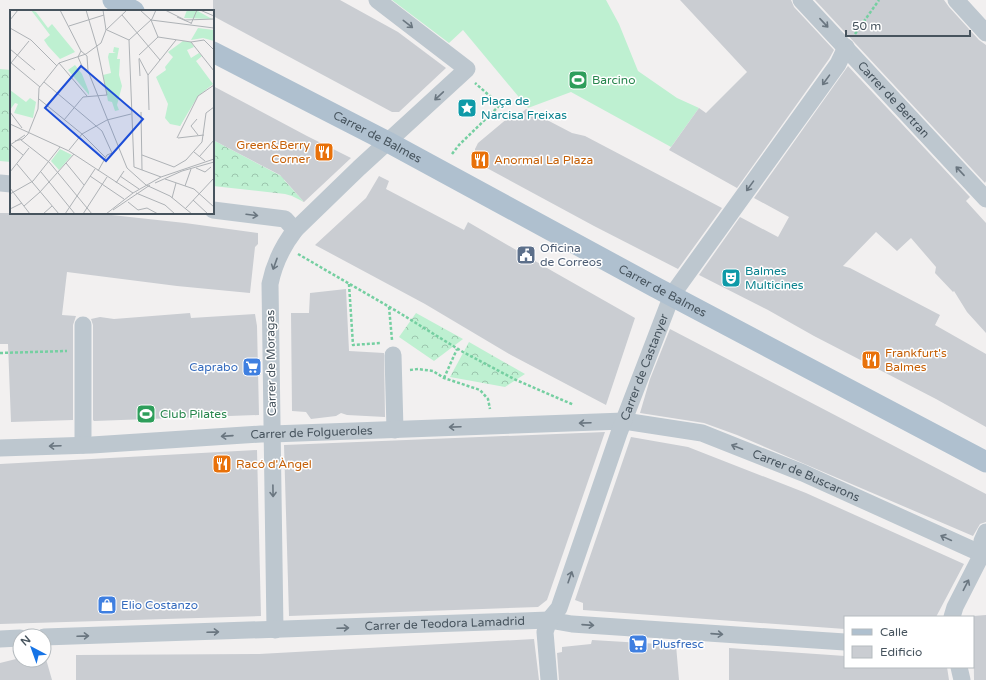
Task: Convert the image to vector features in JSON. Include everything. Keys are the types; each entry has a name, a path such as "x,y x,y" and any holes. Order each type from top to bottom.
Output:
{"main road":[{"path":"113,0 132,10"},
{"name":"Carrer de Balmes","path":"214,53 388,142 986,462"}],"street":[{"path":"377,0 470,76 388,142"},
{"name":"Carrer de Bertran","path":"802,0 849,42 984,194"},
{"path":"956,0 986,33"},
{"name":"Carrer de Castanyer","path":"549,680 546,632 549,620 559,608 624,421 672,295 838,64 849,42"},
{"name":"Carrer de Moragas","path":"275,630 270,284 272,272 287,240 295,230 358,168 388,142"},
{"path":"0,183 10,184"},
{"path":"214,210 285,219 295,230"},
{"path":"83,325 83,446"},
{"path":"393,356 395,430"},
{"name":"Carrer de Folgueroles","path":"0,448 83,446 261,434 624,421"},
{"name":"Carrer de Buscarons","path":"624,421 702,433 803,473 982,554"},
{"path":"952,616 955,607 982,554 982,541 986,532"},
{"name":"Carrer de Teodora Lamadrid","path":"52,637 549,620 572,624 844,642"},
{"path":"0,639 12,638"},
{"path":"960,668 962,680"}],"path":[{"path":"849,42 879,0"},
{"path":"452,154 459,145 500,105 470,76"},
{"path":"296,253 389,307 457,349 516,380 579,407"},
{"path":"349,284 353,345 393,356 418,369 432,371 444,378 480,390 488,399 490,414"},
{"path":"389,307 393,356"},
{"path":"444,378 457,349"},
{"path":"0,353 83,351"}],"green space":[{"name":"Barcino","path":"392,0 606,0 619,24 638,71 677,98 699,108 671,147 571,92 528,108 463,30 449,43"},
{"path":"0,69 10,70 10,162 0,161"},
{"path":"214,141 285,178 284,180 304,202 285,194 214,186"},
{"path":"416,313 463,339 434,361 399,337"},
{"path":"469,342 525,374 505,387 450,377"}],"building":[{"path":"213,0 340,0 398,32 446,68 399,112 392,112 214,17"},
{"path":"680,0 791,0 794,7 834,50 737,188 669,150 699,108 706,113 747,72"},
{"path":"815,0 944,0 979,40 986,45 985,183"},
{"path":"848,66 970,197 966,201 986,223 986,333 967,312 954,291 953,292 935,273 936,267 911,238 897,251 876,232 843,266 850,268 940,315 935,325 986,354 986,427 768,310 699,275 740,217 778,237 789,217 754,198"},
{"path":"214,87 351,158 304,202 280,175 214,141"},
{"path":"526,109 572,133 585,136 722,208 678,269 594,226 485,167 475,155 475,149 478,143 515,112 518,116"},
{"path":"379,176 389,181 386,189 464,230 468,222 635,318 606,405 511,355 425,304 315,245 366,198"},
{"path":"0,213 102,214 258,233 258,244 255,247 250,293 177,286 67,272 62,315 76,316 73,325 73,420 11,422 8,344 0,344"},
{"path":"346,289 349,351 384,353 385,417 347,415 341,413 336,416 311,419 306,412 292,411 291,313 309,313 310,293"},
{"path":"190,313 191,318 255,314 257,326 259,415 94,421 93,325 91,319 100,317 114,319"},
{"path":"670,329 986,494 986,522 980,524 973,536 737,435 704,423 640,413 650,379"},
{"path":"605,432 547,600 538,607 289,616 284,445"},
{"path":"631,437 688,447 806,493 964,564 937,616 844,616 844,629 583,610 583,603 575,600"},
{"path":"257,450 261,616 0,624 0,464"},
{"path":"986,615 986,680 974,680 973,616"},
{"path":"534,639 539,680 76,680 76,655 259,654"},
{"path":"592,640 676,645 679,680 559,680 557,653 562,652 562,647 591,644"},
{"path":"729,648 844,656 844,668 947,668 949,680 729,680"},
{"path":"12,660 12,668 49,668 52,680 0,680 0,663"}],"place":[{"name":"Barcino","path":"578,80"},
{"name":"Plaça de Narcisa Freixas","path":"467,108"},
{"name":"Green&Berry Corner","path":"324,152"},
{"name":"Anormal La Plaza","path":"480,160"},
{"name":"Oficina de Correos","path":"526,255"},
{"name":"Balmes Multicines","path":"731,278"},
{"name":"Frankfurt's Balmes","path":"871,360"},
{"name":"Caprabo","path":"252,367"},
{"name":"Club Pilates","path":"146,414"},
{"name":"Racó d'Àngel","path":"222,464"},
{"name":"Elio Costanzo","path":"107,605"},
{"name":"Plusfresc","path":"638,644"}]}
